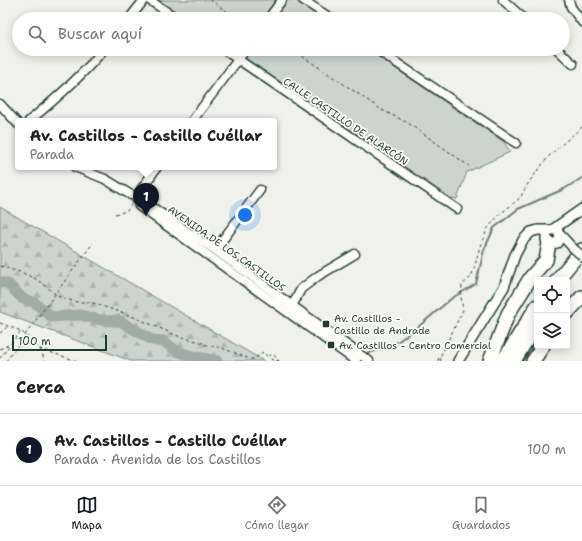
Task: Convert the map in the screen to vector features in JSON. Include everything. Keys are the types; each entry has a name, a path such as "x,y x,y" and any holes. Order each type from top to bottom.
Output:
{"highway":[{"path":"490,361 508,314 531,277 546,260 553,236"},
{"path":"559,277 578,249"},
{"path":"570,278 582,263"},
{"path":"570,310 582,297"},
{"path":"503,361 534,311"},
{"path":"514,361 534,328"},
{"path":"533,361 541,349"}],"street":[{"path":"135,12 144,0"},
{"path":"149,0 167,12"},
{"path":"273,12 282,0"},
{"path":"303,0 321,12"},
{"path":"503,0 516,12"},
{"path":"569,0 571,7 582,22"},
{"path":"32,118 68,87 97,56"},
{"name":"CALLE CASTILLO DE ALARCÓN","path":"234,56 457,209"},
{"path":"194,118 240,56"},
{"path":"386,56 516,143"},
{"path":"564,56 573,64"},
{"path":"0,104 15,121"},
{"path":"82,170 105,179 137,196 156,170"},
{"path":"216,250 260,190"},
{"name":"AVENIDA DE LOS CASTILLOS","path":"356,361 148,213 136,203 137,196 216,250 368,361"},
{"path":"553,236 582,209"},
{"path":"458,361 504,287 522,240 531,232 553,236 578,249 582,256"},
{"path":"292,306 301,289 318,276 355,254"}],"path":[{"path":"210,0 228,12"},
{"path":"302,56 382,110 408,123 469,166"},
{"path":"438,361 463,310 461,297 462,285 471,276 480,246 488,228 499,215 520,198 532,178 549,156 582,127"},
{"path":"115,214 127,211 137,196"},
{"path":"6,361 93,243"},
{"path":"0,266 38,280 59,297 77,302 90,302 129,314 178,336 200,342 207,346 222,348 250,359 254,359 263,352 270,358 279,361"},
{"path":"0,323 21,331 40,349 45,361"},
{"path":"0,333 8,326"},
{"path":"0,358 21,331"},
{"path":"0,349 11,344"},
{"path":"40,349 76,361"},
{"path":"270,358 270,355 274,355 279,361"},
{"path":"440,357 441,361"}],"green space":[{"path":"158,0 295,0 313,12 176,12"},
{"path":"240,56 377,56 504,142 510,152 467,172 457,199 449,198"},
{"path":"0,207 264,361 131,361 0,312"}],"waterway":[{"path":"369,353 393,345 418,327 452,298 476,284 484,250 494,228 518,209 564,189 582,178"},
{"path":"0,282 8,284 23,299 34,302 52,317 80,315 105,321 118,320 152,340 163,341 177,351 188,355 217,361"}],"place":[{"name":"Av. Castillos - Castillo Cuéllar","path":"146,216"},
{"name":"Av. Castillos - Castillo de Andrade","path":"326,324"},
{"name":"Av. Castillos - Centro Comercial","path":"331,345"}]}
